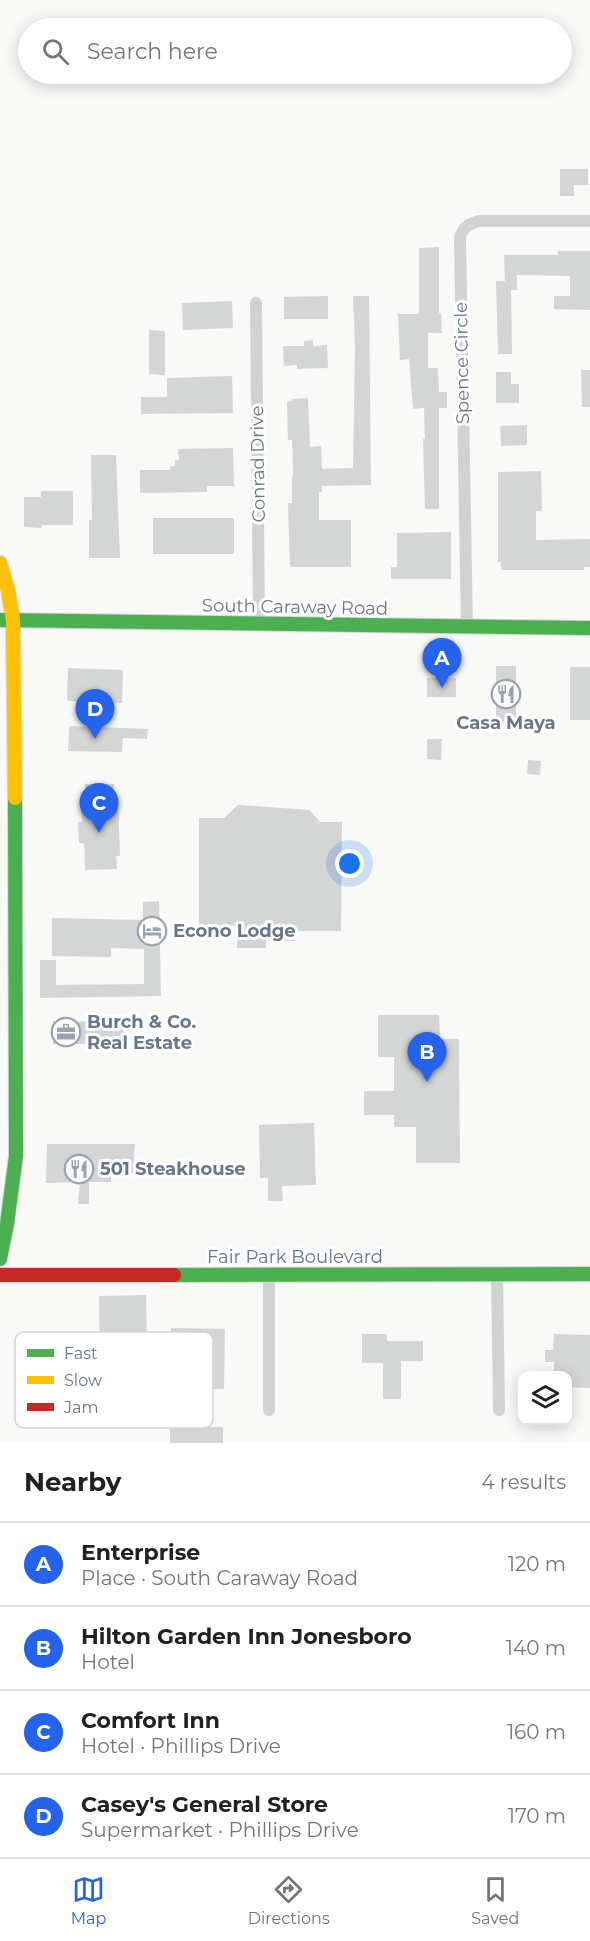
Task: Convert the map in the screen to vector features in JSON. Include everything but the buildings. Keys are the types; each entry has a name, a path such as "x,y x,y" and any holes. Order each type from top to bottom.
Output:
{"street":[{"name":"Spence Circle","path":"467,628 460,238 465,226 479,221 590,221"},
{"name":"Conrad Drive","path":"256,303 259,625"},
{"path":"0,563 8,590 6,620 15,735 16,1156 8,1224 0,1259"},
{"name":"South Caraway Road","path":"6,620 590,628"},
{"name":"Fair Park Boulevard","path":"0,1275 590,1274"},
{"path":"497,1275 499,1410"},
{"path":"268,1276 269,1410"}],"traffic: fast":[{"path":"0,620 590,628"},
{"path":"0,1259 16,1156 15,798"},
{"path":"174,1275 590,1274"}],"traffic: slow":[{"path":"0,563 13,620 15,798"}],"traffic: jam":[{"path":"0,1275 174,1275"}],"place":[{"name":"Enterprise","path":"442,688"},
{"name":"Casa Maya","path":"506,694"},
{"name":"Casey's General Store","path":"95,739"},
{"name":"Comfort Inn","path":"99,833"},
{"name":"Econo Lodge","path":"152,931"},
{"name":"Burch & Co. Real Estate","path":"66,1032"},
{"name":"Hilton Garden Inn Jonesboro","path":"427,1082"},
{"name":"501 Steakhouse","path":"79,1169"}]}
